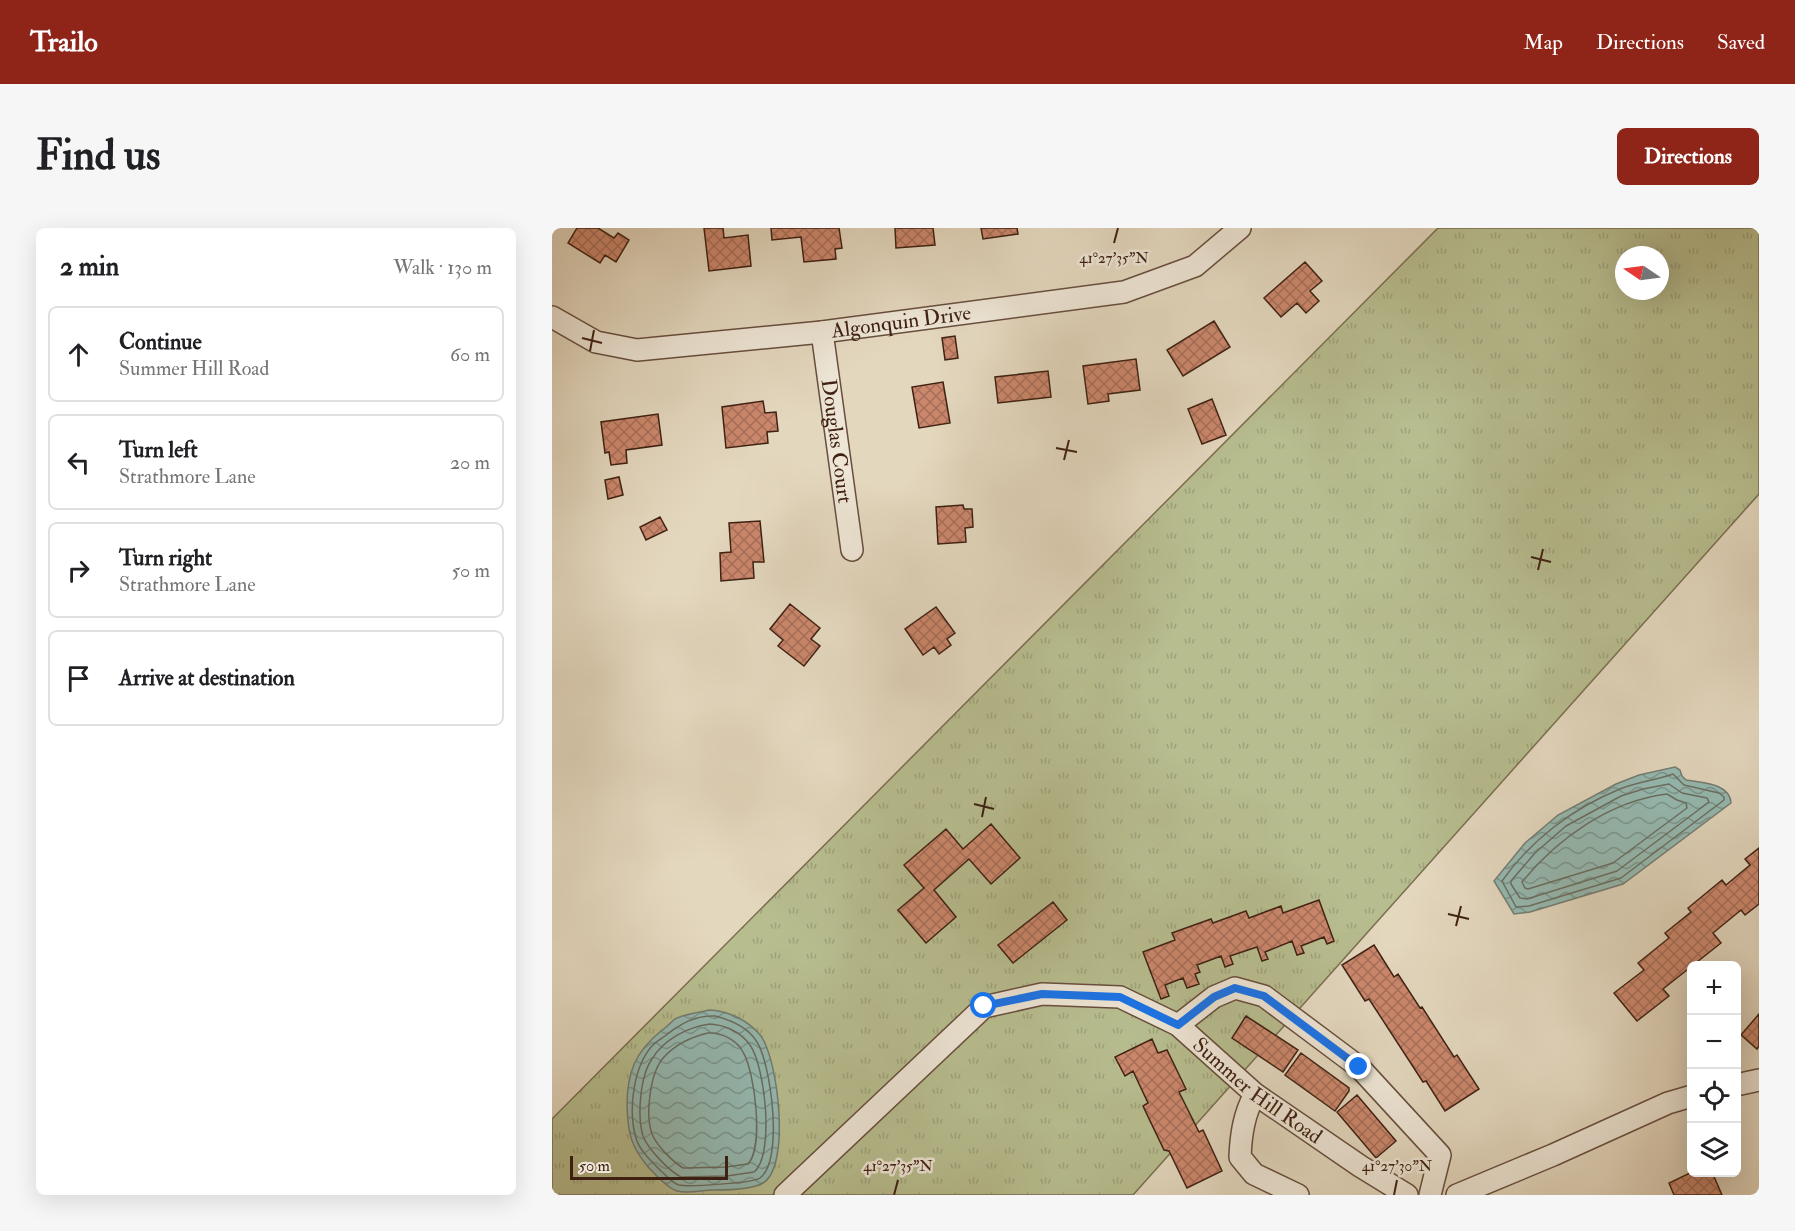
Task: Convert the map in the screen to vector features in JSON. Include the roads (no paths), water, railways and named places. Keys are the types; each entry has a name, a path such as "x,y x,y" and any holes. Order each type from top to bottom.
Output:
{"street":[{"name":"Algonquin Drive","path":"552,317 596,342 637,350 822,332 1124,292 1195,266 1240,228"},
{"name":"Douglas Court","path":"822,332 852,550"},
{"path":"1178,1025 1214,997 1235,988 1264,996 1359,1067 1440,1155 1430,1195"},
{"name":"Summer Hill Road","path":"785,1195 984,1006 1042,994 1120,997 1178,1025 1255,1094 1360,1166 1407,1195"},
{"path":"1741,1083 1759,1080"},
{"path":"1255,1094 1246,1109 1241,1134 1240,1157 1254,1173 1298,1195"},
{"path":"1457,1195 1668,1103 1687,1097"}],"water":[{"path":"1675,767 1680,770 1686,780 1707,783 1726,791 1731,803 1623,884 1530,912 1514,914 1494,881 1525,843 1558,815 1616,784 1639,775"},
{"path":"710,1010 724,1012 745,1021 761,1036 767,1049 779,1112 777,1156 772,1173 758,1185 739,1189 681,1192 669,1187 658,1178 634,1147 627,1116 627,1094 634,1064 652,1039 675,1019 687,1014"}]}
